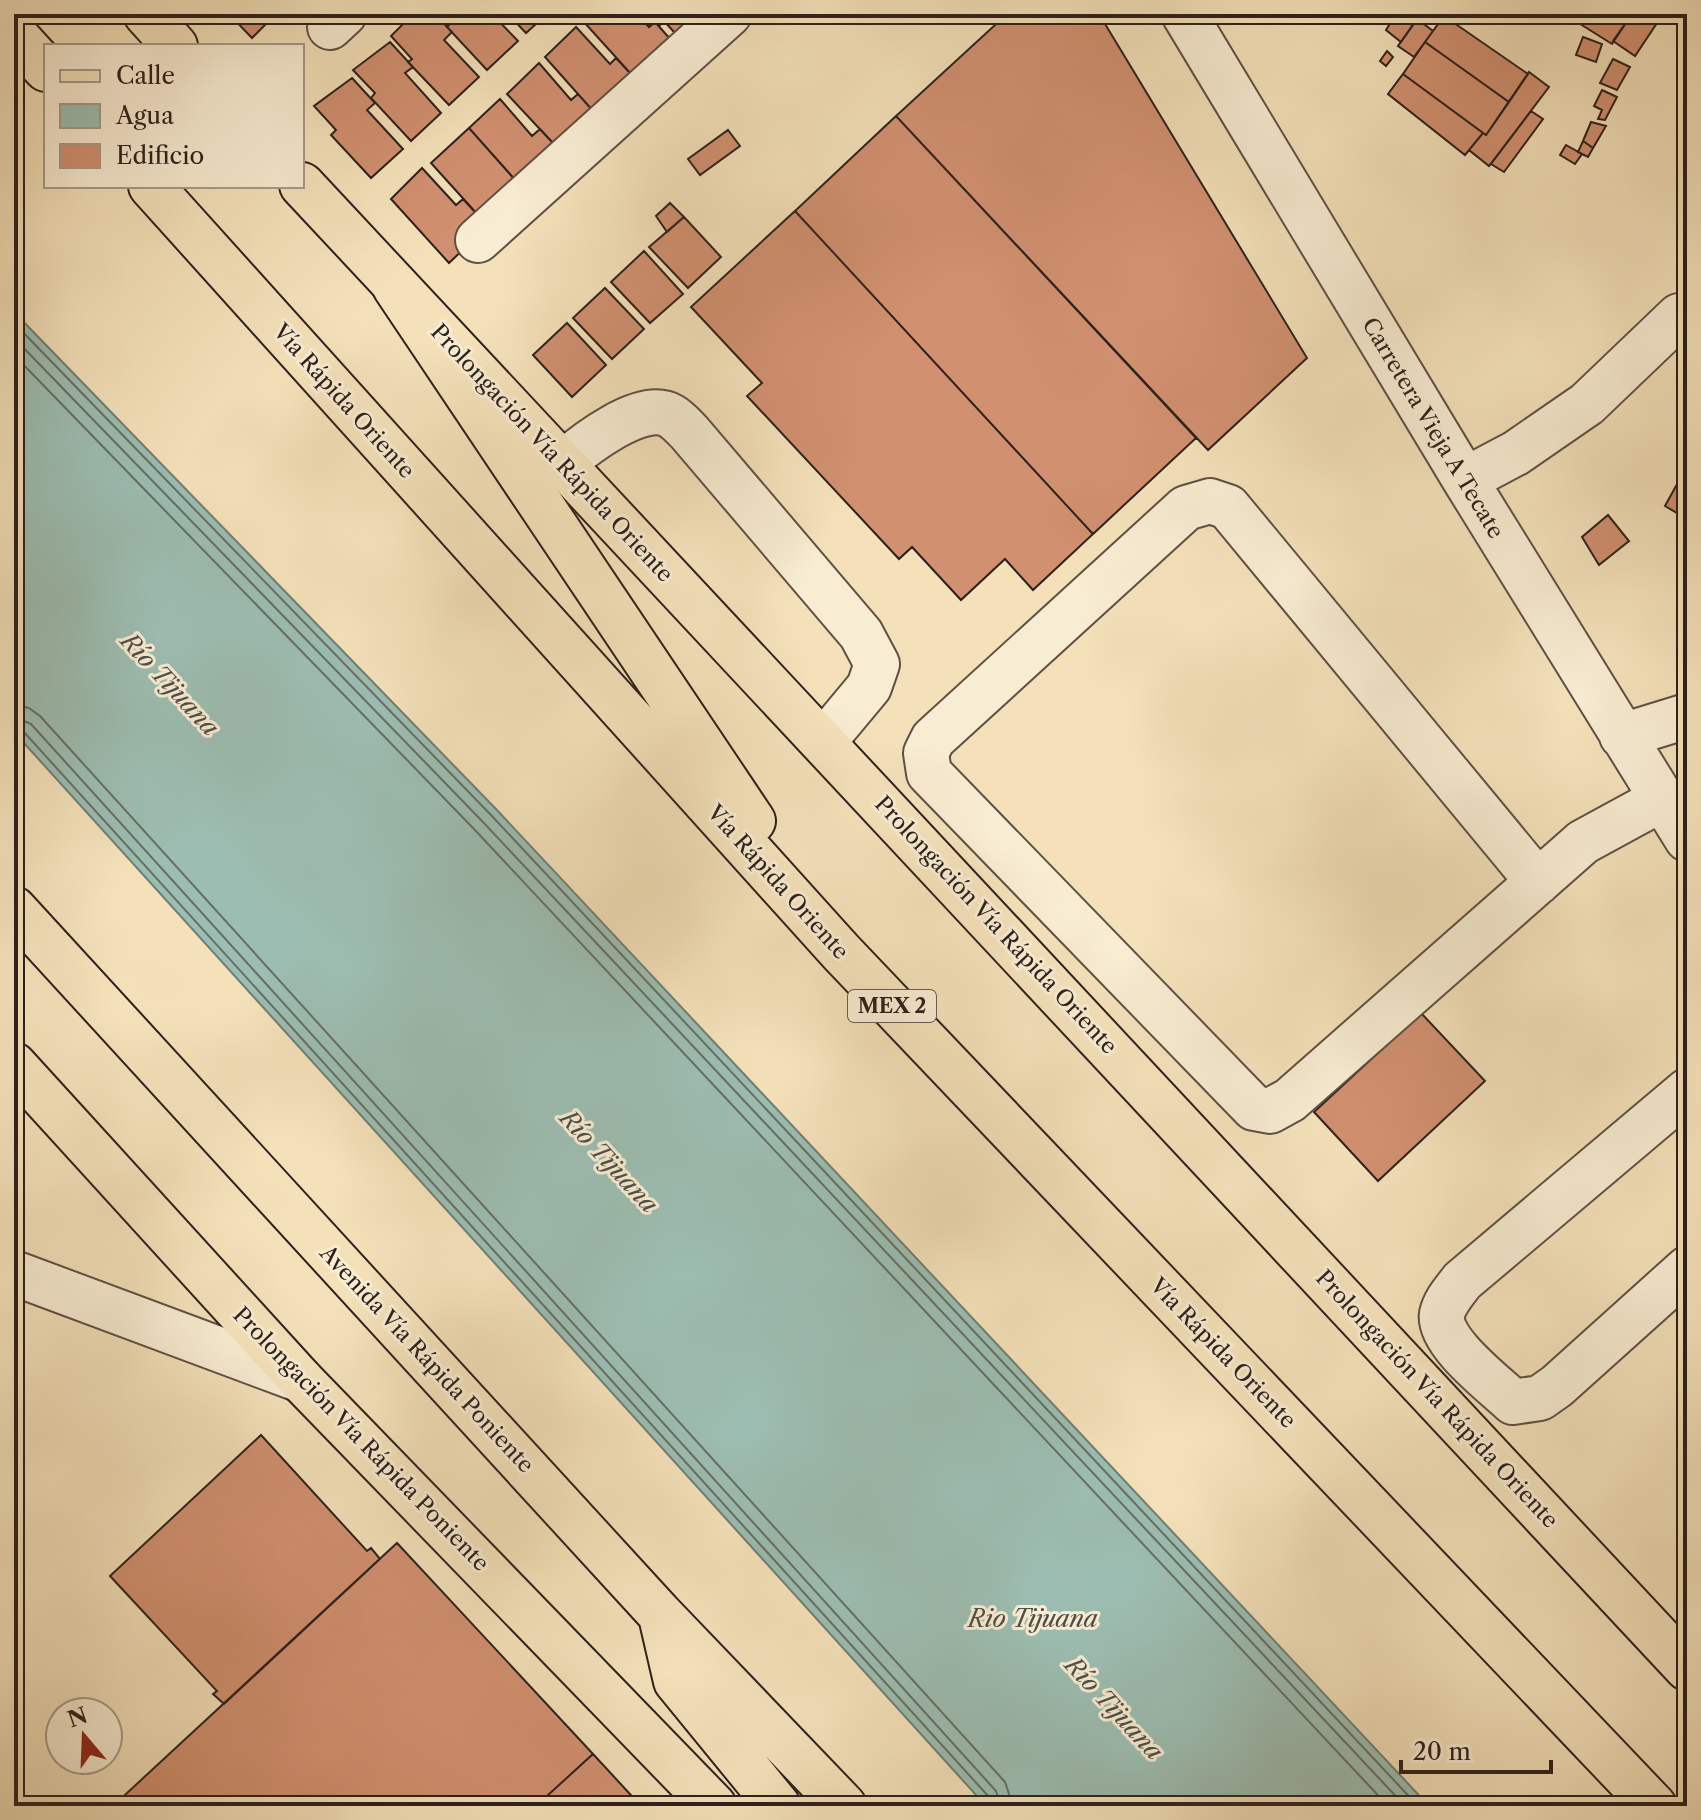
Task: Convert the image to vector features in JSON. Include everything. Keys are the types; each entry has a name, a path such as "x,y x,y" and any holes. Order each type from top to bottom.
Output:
{"main road":[{"path":"146,14 173,44"},
{"path":"14,34 44,67"},
{"name":"Prolongación Vía Rápida Oriente","path":"304,187 1687,1668"},
{"name":"Vía Rápida Oriente","path":"153,188 841,952 1654,1806"},
{"path":"395,287 841,952"},
{"name":"Avenida Vía Rápida Poniente","path":"14,909 660,1614 844,1806"},
{"name":"Prolongación Vía Rápida Poniente","path":"14,1065 301,1380 714,1806"},
{"path":"660,1614 676,1681 778,1806"}],"street":[{"path":"478,240 729,14"},
{"name":"Carretera Vieja A Tecate","path":"1184,14 1465,480 1687,839"},
{"path":"1465,480 1516,453 1587,404 1679,316"},
{"path":"562,464 587,442 642,413 669,414 689,432 861,634 877,664 869,687 824,741"},
{"path":"1538,882 1228,507 1210,501 1186,508 933,739 926,753 929,773 1254,1108 1270,1111 1290,1100 1538,882 1583,842 1662,799"},
{"path":"1622,736 1687,716"},
{"path":"1687,1091 1462,1281 1447,1301 1441,1318 1449,1341 1513,1402 1540,1398 1593,1357 1687,1269"},
{"path":"14,1273 301,1380"}],"water":[{"name":"Rio Tijuana","path":"14,312 495,808 1429,1806 986,1806 14,732"}],"building":[{"path":"229,14 270,14 265,18 268,22 252,38"},
{"path":"421,14 435,14 452,32 444,40 479,77 449,105 408,62 412,59 391,36 409,18 413,21"},
{"path":"443,14 492,14 518,41 487,70 447,27 451,23"},
{"path":"508,14 547,14 526,33"},
{"path":"590,14 637,14 649,27 655,22 680,50 641,85 583,21"},
{"path":"648,14 718,14 685,44 664,21 659,26"},
{"path":"987,14 1007,14 996,24"},
{"path":"1007,14 1099,14 1307,358 1208,450 896,116"},
{"path":"1396,14 1413,25 1401,42 1386,30"},
{"path":"1582,14 1632,14 1612,44 1577,22"},
{"path":"1632,14 1642,14 1657,23 1635,56 1613,41"},
{"path":"1444,16 1528,74 1509,102 1425,42"},
{"path":"1417,19 1433,31 1414,57 1398,46"},
{"path":"576,27 610,64 616,58 641,85 602,121 545,57"},
{"path":"1583,37 1602,44 1596,62 1576,55"},
{"path":"390,42 413,67 405,73 441,113 411,141 371,98 375,93 353,70"},
{"path":"1425,42 1509,102 1486,135 1403,74"},
{"path":"1387,51 1393,57 1386,66 1380,61"},
{"path":"1613,59 1630,67 1617,90 1600,83"},
{"path":"539,63 571,100 578,94 602,121 565,156 507,94"},
{"path":"1529,72 1549,87 1489,166 1469,150 1483,133 1486,135"},
{"path":"1403,74 1483,133 1465,155 1388,94"},
{"path":"352,78 375,103 367,110 403,149 371,178 331,135 336,130 314,106"},
{"path":"1602,90 1617,97 1605,120 1598,119 1602,110 1594,106"},
{"path":"500,99 532,136 540,129 565,156 525,191 469,128"},
{"path":"1531,111 1543,119 1504,172 1491,164"},
{"path":"896,116 1196,438 1093,534 795,211"},
{"path":"1591,122 1606,126 1593,148 1583,141"},
{"path":"469,128 525,191 488,226 431,163"},
{"path":"728,130 740,146 700,175 688,159"},
{"path":"1583,141 1593,148 1588,157 1578,152"},
{"path":"1566,145 1582,154 1575,164 1560,155"},
{"path":"422,168 456,205 463,199 488,226 449,263 391,199"},
{"path":"670,203 684,217 667,232 656,216"},
{"path":"795,211 1093,534 1033,590 1005,559 961,600 912,547 899,559 747,396 762,383 691,307"},
{"path":"684,217 721,257 688,288 649,247"},
{"path":"644,251 683,294 650,323 611,282"},
{"path":"605,288 644,329 612,359 573,318"},
{"path":"567,323 606,365 572,397 533,355"},
{"path":"1687,466 1687,519 1665,506"},
{"path":"1608,515 1629,541 1599,565 1582,537"},
{"path":"1421,1013 1485,1081 1378,1181 1314,1112"},
{"path":"261,1435 367,1551 371,1548 380,1559 224,1704 213,1694 217,1691 110,1576"},
{"path":"397,1543 593,1754 536,1806 113,1806"},
{"path":"593,1754 641,1806 536,1806"}],"water label":[{"name":"Río Tijuana","path":"170,684"},
{"name":"Río Tijuana","path":"609,1161"},
{"name":"Río Tijuana","path":"1114,1708"}]}
